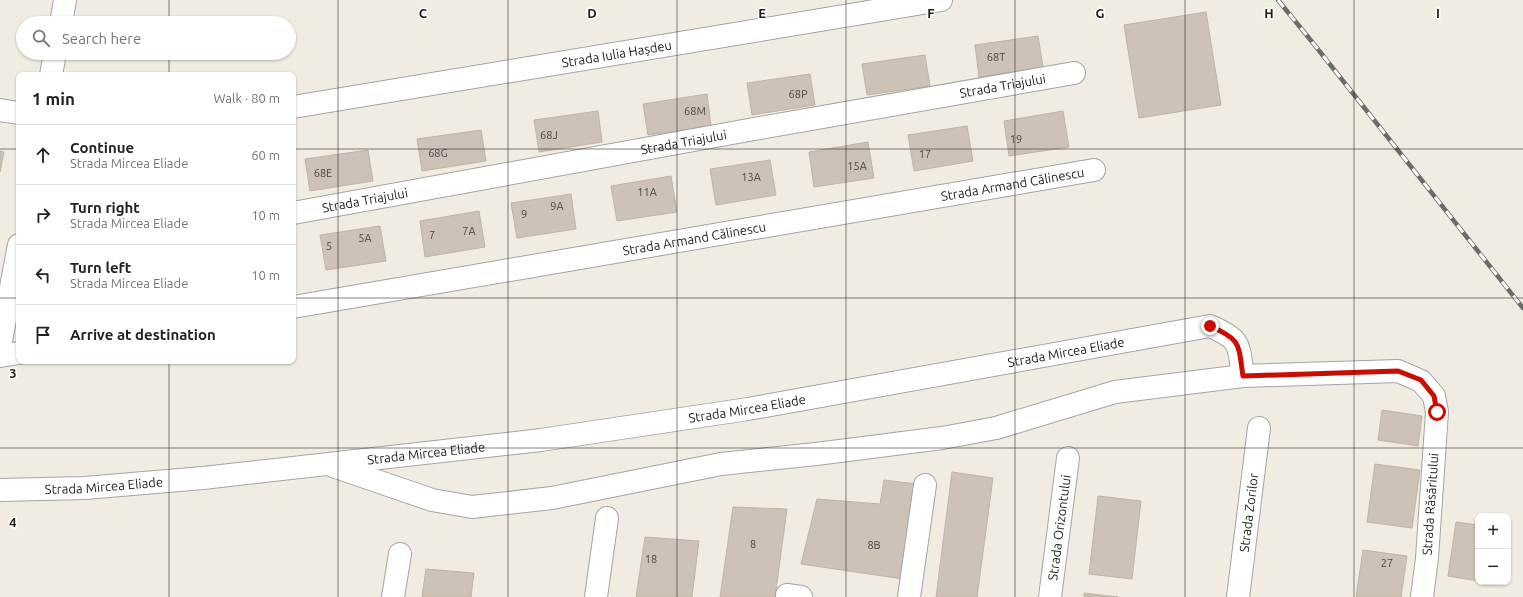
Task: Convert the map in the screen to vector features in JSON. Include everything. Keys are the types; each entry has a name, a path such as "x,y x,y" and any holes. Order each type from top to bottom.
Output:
{"street":[{"path":"62,16 65,0"},
{"name":"Strada Iulia Hașdeu","path":"296,107 941,0"},
{"path":"52,72 54,60"},
{"name":"Strada Triajului","path":"296,212 738,132 1074,73"},
{"path":"0,110 16,113"},
{"name":"Strada Armand Călinescu","path":"296,306 780,225 1094,170"},
{"path":"0,346 13,264"},
{"name":"Strada Mircea Eliade","path":"0,490 85,488 203,478 541,440 748,409 1210,326 1227,334 1238,344 1243,376"},
{"path":"0,356 16,353"},
{"name":"Strada Răsăritului","path":"1243,376 1398,371 1421,380 1434,396 1437,412 1427,558 1422,597"},
{"path":"329,464 432,500 472,507 552,498 721,464 816,454 949,436 996,428 1115,392 1243,376"},
{"name":"Strada Zorilor","path":"1238,597 1259,428"},
{"name":"Strada Orizontului","path":"1050,597 1068,458"},
{"path":"909,597 925,485"},
{"path":"596,597 607,518"},
{"path":"393,597 400,554"},
{"path":"787,597 787,595 801,597"}],"building":[{"path":"1206,12 1221,105 1139,118 1124,25"},
{"path":"1038,36 1043,67 979,77 975,45"},
{"path":"925,55 930,86 867,95 862,64"},
{"path":"810,74 815,105 752,115 747,83"},
{"path":"707,94 711,126 648,135 643,104"},
{"path":"598,111 602,142 539,152 534,120"},
{"path":"1063,111 1069,147 1009,156 1004,121"},
{"path":"967,126 973,161 914,171 908,135"},
{"path":"481,130 486,161 422,171 417,139"},
{"path":"868,142 874,178 814,187 809,152"},
{"path":"368,150 373,181 310,191 305,159"},
{"path":"0,151 4,152 0,172"},
{"path":"770,160 776,195 716,205 710,169"},
{"path":"671,176 677,212 617,221 611,186"},
{"path":"571,194 576,229 517,238 511,203"},
{"path":"479,211 485,247 425,257 420,221"},
{"path":"380,226 386,261 326,270 320,235"},
{"path":"1382,410 1422,416 1418,446 1378,440"},
{"path":"1375,464 1420,470 1412,528 1367,522"},
{"path":"952,472 993,478 977,597 936,597"},
{"path":"884,480 925,485 903,579 801,564 817,499 880,504"},
{"path":"1098,496 1141,501 1132,579 1089,574"},
{"path":"733,507 787,509 775,597 720,597"},
{"path":"1456,522 1475,525 1475,580 1448,576"},
{"path":"645,537 699,541 692,597 636,597"},
{"path":"1363,550 1407,556 1401,597 1356,597"},
{"path":"426,569 474,573 471,597 422,597"},
{"path":"1084,593 1118,597 1084,597"}],"railway":[{"path":"1278,0 1523,308"}],"route":[{"path":"1210,326 1227,334 1238,344 1243,376 1398,371 1421,380 1434,396 1437,412"}]}
